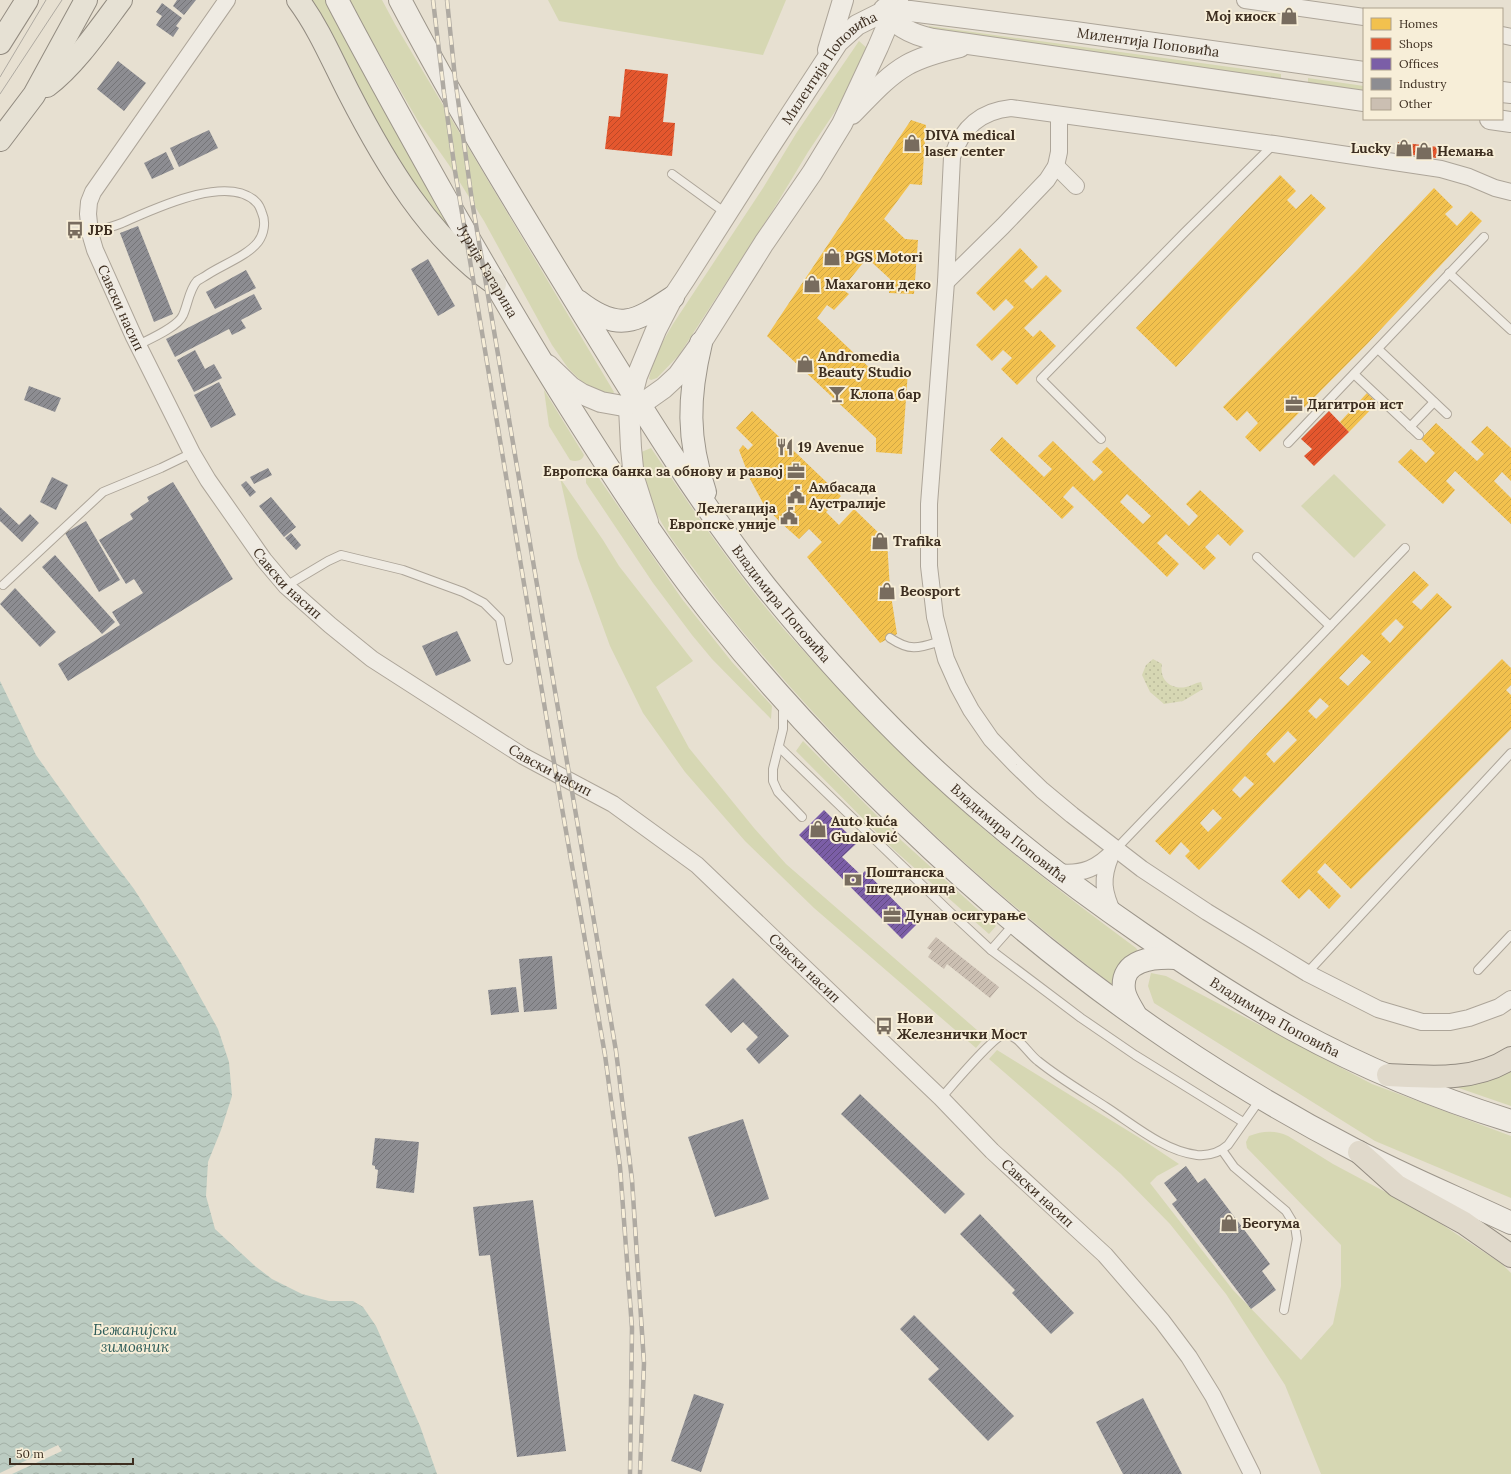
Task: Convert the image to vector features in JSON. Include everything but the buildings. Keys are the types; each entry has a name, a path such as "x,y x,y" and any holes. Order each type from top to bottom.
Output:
{"highway":[{"path":"1388,1075 1428,1077 1476,1073 1493,1068 1511,1058"},
{"path":"1359,1152 1397,1186 1464,1223 1511,1256"}],"main road":[{"path":"0,43 10,0"},
{"path":"0,43 27,0"},
{"path":"0,140 34,94 86,0"},
{"path":"34,94 52,82 80,52 121,0"},
{"path":"298,0 312,20 368,128 392,170 429,221 461,256 482,275 495,284"},
{"name":"Јурија Гагарина","path":"337,0 360,45 418,149 535,352 652,533"},
{"path":"400,0 453,98 497,174 573,297 634,402"},
{"path":"573,297 596,314 609,319 627,321 639,318 674,297"},
{"path":"701,343 694,373 691,399 692,440 701,479 713,516"},
{"name":"Владимира Поповића","path":"634,402 713,516 746,561 795,622 881,716 939,774 988,818 1114,915 1176,958 1259,1010 1296,1031 1388,1075 1429,1093 1511,1121"},
{"path":"652,533 715,619 783,700 875,796 941,859 1014,924 1136,1017 1192,1055 1262,1098 1359,1152 1511,1223"},
{"path":"1136,1017 1124,992 1124,980 1127,972 1136,964 1146,959 1176,958"}],"street":[{"name":"Савски насип","path":"227,0 93,192 89,202 88,214 90,233 95,250 138,345 192,453 208,480 244,532 264,560 286,586 330,626 372,659 523,756 613,804 697,865 941,1098 992,1151 1106,1255 1189,1357 1213,1396 1252,1474"},
{"path":"826,59 842,0"},
{"path":"943,0 957,17"},
{"path":"1245,0 1363,17"},
{"name":"Милентија Поповића","path":"889,8 916,36 1363,101"},
{"name":"Милентија Поповића","path":"634,402 664,388 678,375 701,343 764,243 812,174 842,124 889,8"},
{"name":"Милентија Поповића","path":"652,533 634,478 631,448 637,376 645,354 674,297 826,59 847,32 889,8 1363,72"},
{"path":"842,124 880,86 909,64 944,51 970,45"},
{"path":"1511,192 1494,188 1455,172 1274,144 1011,108 998,110 978,119 966,130 955,148 952,157 946,282 929,504 931,588 935,617 946,658 958,686 971,710 991,739 1042,790 1113,852 1306,973 1378,1009 1422,1022 1450,1022 1469,1018 1499,1008 1511,999"},
{"path":"946,282 1004,226 1047,180 1056,166 1059,152 1059,115"},
{"path":"1497,120 1511,122"},
{"path":"1056,166 1076,186"},
{"path":"535,352 571,387 582,394 600,402 634,402"},
{"path":"1057,872 1079,872 1095,867 1113,852"},
{"path":"1113,852 1105,868 1104,881 1106,899 1114,915"}],"lane":[{"path":"1101,439 1041,379 1185,232 1274,144"},
{"path":"672,174 727,214"},
{"path":"90,233 121,223 164,204 186,197 222,191 234,191 245,195 256,202 263,215 264,225 258,242 249,251 197,282 182,316 166,331 138,345"},
{"path":"1288,443 1484,237"},
{"path":"1450,273 1511,330"},
{"path":"1378,349 1447,414"},
{"path":"1354,374 1419,435"},
{"path":"1410,427 1434,402"},
{"path":"3,586 103,492 162,468 192,453"},
{"path":"1113,852 1405,548"},
{"path":"286,586 341,555 403,570 463,592 484,603 500,619 508,660"},
{"path":"1257,557 1330,626"},
{"path":"890,638 905,646 915,648 926,647 941,642"},
{"path":"783,700 783,729 774,769 773,781 778,792 802,817"},
{"path":"779,746 950,912 992,950 1087,1022 1135,1055 1243,1122"},
{"path":"1306,973 1511,753"},
{"path":"992,950 1014,924"},
{"path":"1478,970 1511,935"},
{"path":"941,1098 991,1043 1002,1036 1007,1035 1017,1040 1038,1061 1093,1099 1168,1146 1182,1151 1202,1155 1222,1150 1228,1145 1243,1122 1262,1098"},
{"path":"1222,1150 1234,1167 1286,1211 1295,1226 1297,1238 1284,1310"}],"green space":[{"path":"308,0 328,0 455,228 450,233 396,158 324,24"},
{"path":"348,0 382,0 614,392 612,395 591,388 583,383 568,368 552,345 484,221 449,165 418,121"},
{"path":"548,0 786,0 763,55 559,21"},
{"path":"929,26 1281,74 1281,83 928,30"},
{"path":"859,41 869,50 846,95 679,355 657,378 651,380 649,379 652,365 658,350 673,324 763,188 797,132"},
{"path":"1308,78 1363,86 1363,93 1308,85"},
{"path":"544,390 584,455 580,460 570,460 549,426"},
{"path":"651,448 712,537 762,603 786,632 868,718 925,776 964,812 1037,873 1136,948 1138,951 1132,954 1114,986 1017,908 924,825 836,737 753,644 682,553 665,529 655,511 645,484 639,453"},
{"path":"592,474 596,474 682,599 732,662 772,706 771,719 712,659 653,583 586,483 586,478"},
{"path":"1334,474 1386,525 1354,558 1301,506"},
{"path":"560,478 619,566 693,661 656,687 689,748 754,828 786,864 985,1037 976,1048 814,908 745,841 685,772 643,713 610,646 578,558"},
{"path":"1153,659 1162,664 1162,675 1167,683 1181,688 1201,682 1203,689 1183,701 1164,704 1150,692 1142,675 1146,665"},
{"path":"803,741 902,841 996,926 989,934 893,849 796,751"},
{"path":"1151,973 1166,976 1372,1084 1511,1136 1511,1198 1375,1141 1154,1003 1148,986"},
{"path":"997,1050 1143,1140 1179,1164 1157,1176 1150,1183 1233,1290 1301,1360 1333,1324 1341,1286 1341,1245 1247,1148 1246,1142 1249,1136 1268,1132 1288,1136 1333,1164 1423,1212 1502,1264 1511,1273 1511,1474 1321,1474 1285,1385 1226,1294 1170,1224 1121,1174 989,1059"},
{"path":"1511,1068 1511,1106 1453,1086"}],"water":[{"name":"Бежанијски зимовник","path":"0,681 36,755 134,889 180,961 218,1029 229,1062 232,1096 221,1130 208,1162 206,1196 215,1229 255,1266 272,1279 302,1294 329,1301 353,1301 363,1307 376,1326 420,1426 437,1474 0,1474"}],"pier":[{"path":"58,1445 62,1451 12,1474 0,1474 0,1473"}],"tram line":[{"path":"0,77 46,0"},
{"path":"0,94 62,0"}],"railway":[{"path":"433,0 455,171 551,745 605,1055 620,1167 632,1328 630,1474"},
{"path":"447,0 455,78 472,201 616,1051 632,1180 644,1363 640,1474"}],"place":[{"name":"Мој киоск","path":"1289,16"},
{"name":"DIVA medical laser center","path":"912,143"},
{"name":"Lucky","path":"1404,148"},
{"name":"Немања","path":"1424,151"},
{"name":"ЈРБ","path":"75,230"},
{"name":"PGS Motori","path":"832,257"},
{"name":"Махагони деко","path":"812,284"},
{"name":"Andromedia Beauty Studio","path":"805,364"},
{"name":"Клопа бар","path":"837,394"},
{"name":"Дигитрон ист","path":"1294,404"},
{"name":"19 Avenue","path":"785,447"},
{"name":"Европска банка за обнову и развој","path":"796,471"},
{"name":"Амбасада Аустралије","path":"796,495"},
{"name":"Делегација Европске уније","path":"789,516"},
{"name":"Trafika","path":"880,541"},
{"name":"Beosport","path":"887,591"},
{"name":"Auto kuća Gudalović","path":"818,829"},
{"name":"Поштанска штедионица","path":"853,880"},
{"name":"Дунав осигурање","path":"892,915"},
{"name":"Нови Железнички Мост","path":"884,1026"},
{"name":"Беогума","path":"1229,1223"}]}
